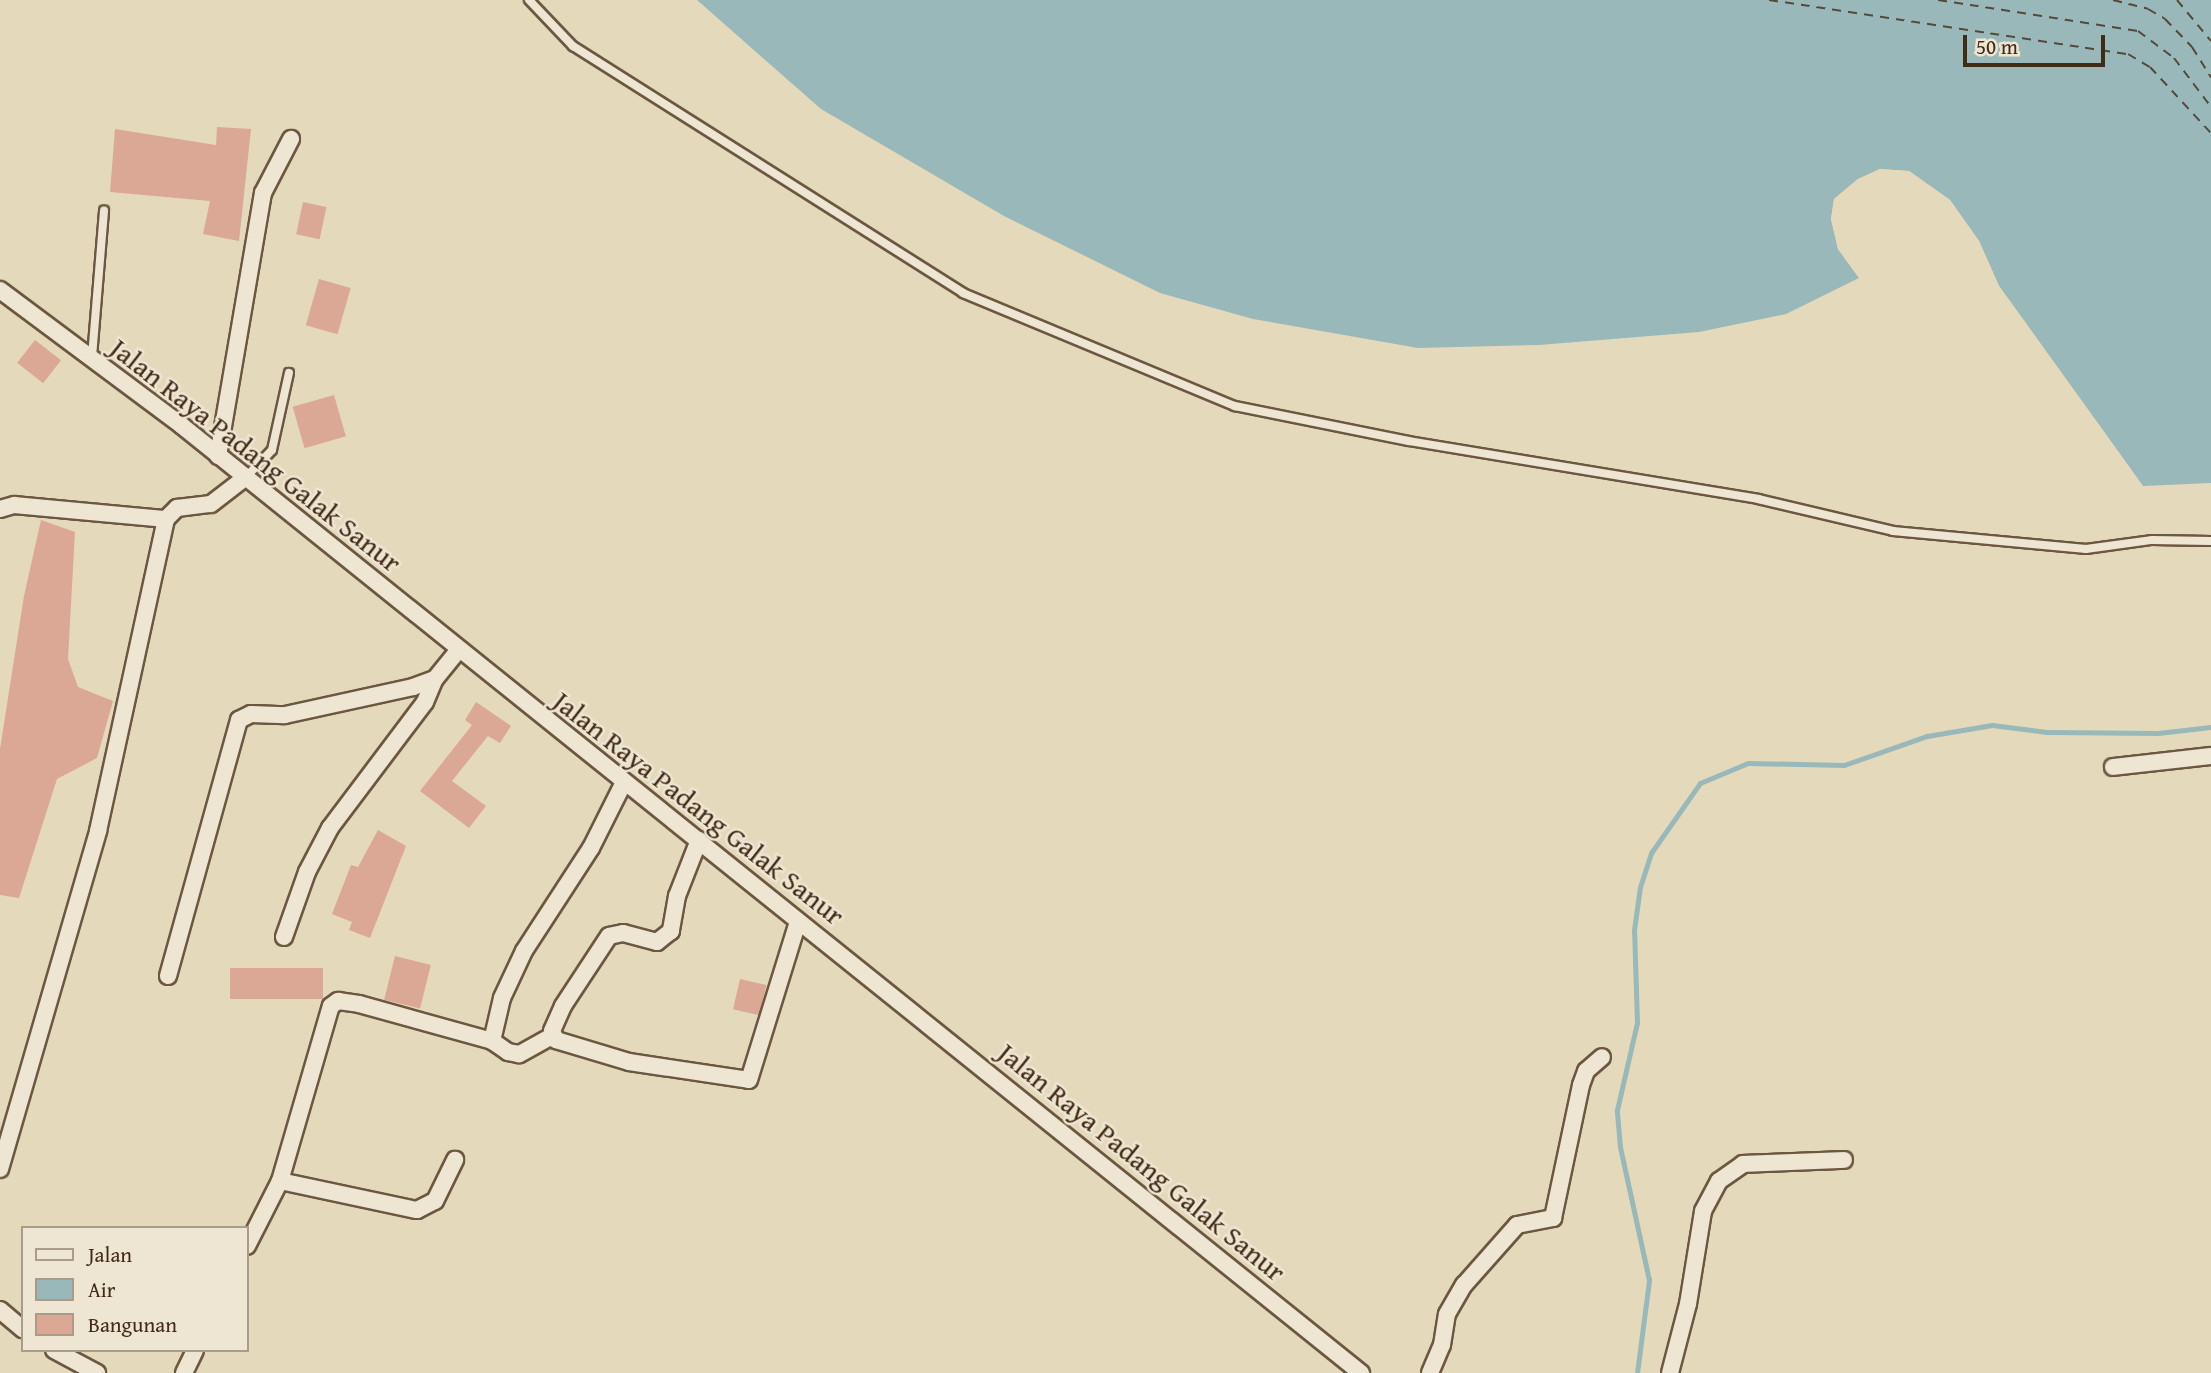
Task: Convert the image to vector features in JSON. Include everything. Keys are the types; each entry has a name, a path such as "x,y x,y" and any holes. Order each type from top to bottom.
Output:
{"street":[{"path":"218,456 263,193 291,139"},
{"name":"Jalan Raya Padang Galak Sanur","path":"0,290 246,477 1361,1373"},
{"path":"0,1169 94,844 166,519 177,508 211,504 246,477"},
{"path":"0,509 14,505 166,519"},
{"path":"284,937 307,872 330,828 425,702 435,679 459,649"},
{"path":"168,976 239,720 251,714 285,715 359,700 435,679"},
{"path":"2113,766 2211,756"},
{"path":"492,1041 502,998 524,951 591,848 624,782"},
{"path":"248,1243 280,1181 331,1006 338,1001 492,1041 508,1052 519,1054 552,1036 563,1006 609,936 623,933 657,942 671,931 677,895 699,840"},
{"path":"552,1036 567,1045 629,1062 749,1080 754,1075 777,980 799,922"},
{"path":"1430,1373 1442,1345 1447,1314 1459,1291 1517,1225 1553,1218 1581,1085 1586,1071 1602,1057"},
{"path":"280,1181 417,1210 435,1201 454,1160"},
{"path":"1670,1373 1710,1192 1743,1164 1844,1160"},
{"path":"0,1310 21,1327"},
{"path":"57,1352 78,1368 97,1373"},
{"path":"184,1373 194,1352"}],"lane":[{"path":"529,0 573,47 963,293 1235,406 1409,441 1758,499 1893,531 2086,549 2152,540 2211,541"},
{"path":"92,360 104,210"},
{"path":"246,477 272,450 289,373"}],"water":[{"path":"697,0 2211,0 2211,483 2143,486 1999,286 1979,241 1950,200 1909,171 1880,169 1858,179 1834,199 1831,219 1838,249 1859,278 1786,314 1699,332 1539,345 1418,348 1253,319 1160,293 1004,216 821,109"}],"pier":[{"path":"1880,169 1909,171 1950,200 1979,241 1999,286 2143,486 1996,288 1976,243 1948,203 1908,174 1881,172 1860,182 1837,201 1834,219 1841,247 1859,278 1838,249 1831,219 1834,199 1858,179"}],"building":[{"path":"217,127 251,129 239,241 203,234 210,201 110,192 115,129 216,145"},
{"path":"303,202 326,207 320,239 296,234"},
{"path":"319,279 351,288 337,334 306,325"},
{"path":"35,340 61,360 43,383 17,363"},
{"path":"334,395 346,436 305,448 293,407"},
{"path":"41,520 75,532 68,659 78,687 113,701 97,758 57,779 19,898 0,895 0,749 24,596"},
{"path":"476,702 511,726 500,743 488,736 452,781 486,806 469,828 420,791 472,725 465,720"},
{"path":"378,830 406,846 370,938 349,930 352,922 332,914 351,865 358,867"},
{"path":"395,956 431,965 420,1009 384,1000"},
{"path":"230,968 323,968 323,999 230,999"},
{"path":"740,979 766,985 759,1015 733,1009"}],"waterway":[{"path":"1637,1373 1649,1280 1620,1147 1617,1110 1637,1023 1634,930 1640,887 1651,853 1700,783 1748,763 1844,765 1927,736 1992,725 2047,732 2158,733 2211,727"}],"ferry route":[{"path":"1769,0 2128,54 2150,67 2211,133"},
{"path":"1938,0 2138,31 2174,58 2211,107"},
{"path":"2113,0 2148,9 2165,19 2192,47 2211,78"},
{"path":"2177,0 2211,41"}]}
